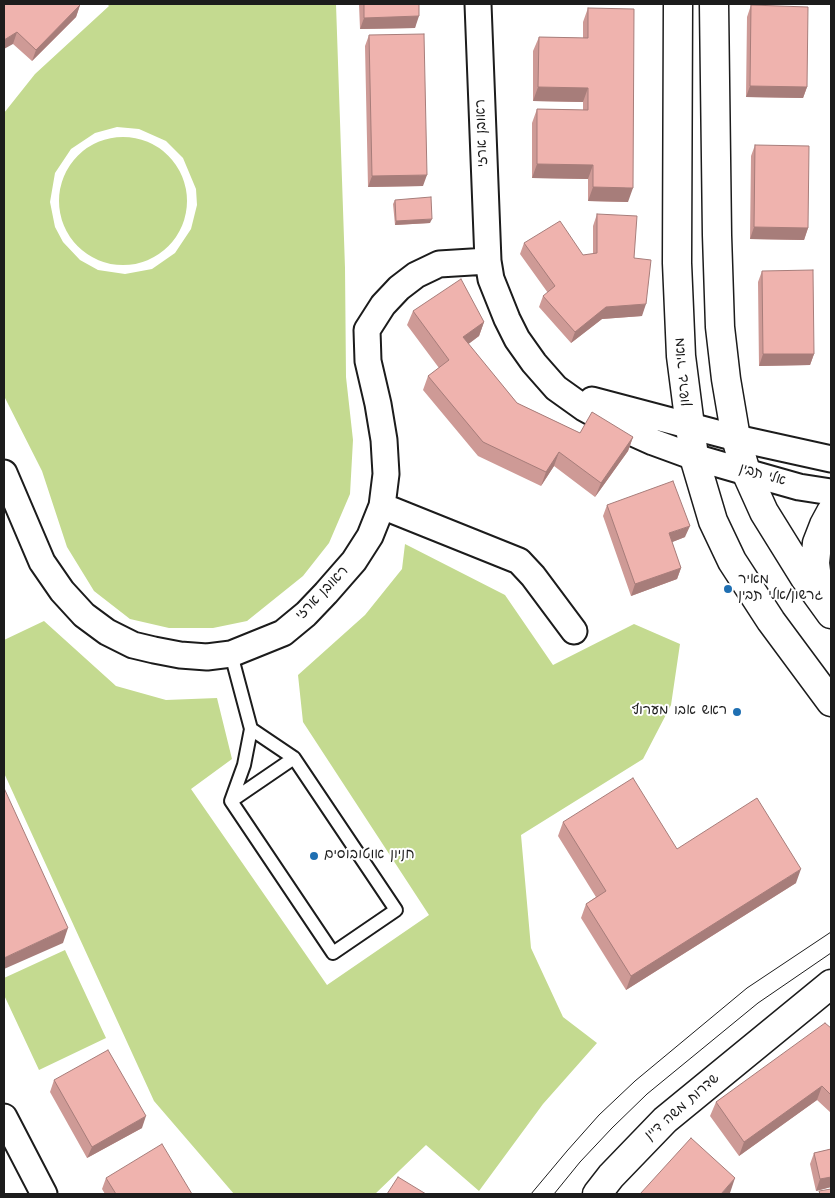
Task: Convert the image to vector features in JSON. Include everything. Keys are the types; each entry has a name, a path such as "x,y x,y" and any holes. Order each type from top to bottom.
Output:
{"street":[{"name":"ראובן ארזי","path":"478,4 488,261 491,279 517,339 534,363 556,388 584,408 613,424 653,442 694,457"},
{"name":"מאיר גרשון","path":"678,4 676,263 681,356 694,457 713,521 732,561 750,592 831,702"},
{"path":"714,4 720,327 736,438 746,472 764,512 805,578 825,606"},
{"name":"ראובן ארזי","path":"4,473 42,562 62,592 84,615 107,632 133,645 180,655 207,657 231,654 283,632 306,614 354,561 370,536 382,506 386,474 384,440 368,361 367,330 383,305 399,288 416,275 438,264 488,261"},
{"name":"ראובן ארזי","path":"556,388 596,402 736,438"},
{"path":"736,438 831,458"},
{"name":"אלי תבין","path":"694,457 799,487 831,492"},
{"path":"382,506 519,561 533,576 574,631"},
{"path":"825,606 814,563 818,543 831,512"},
{"name":"שדרות משה דיין","path":"597,1194 611,1176 666,1120 831,984"},
{"name":"שדרות משה דיין","path":"754,1049 831,1006"},
{"path":"4,1116 44,1194"}],"lane":[{"path":"231,654 251,729 244,765 231,801"},
{"path":"231,801 333,953 396,910 294,758 251,729"},
{"path":"231,801 294,758"}],"green space":[{"path":"107,4 336,4 345,268 346,377 353,440 350,494 329,543 303,576 247,621 213,628 169,628 130,619 94,591 67,547 42,471 4,396 4,113 35,74 109,6","holes":["117,127 139,129 166,141 183,158 196,189 197,205 191,229 175,253 152,269 125,274 98,270 80,260 63,242 55,227 50,202 55,173 71,149 95,133"]},
{"path":"123,137 136,138 148,142 168,156 182,176 186,188 186,214 182,226 168,246 148,260 136,264 123,265 110,264 98,260 78,246 64,226 60,214 59,201 60,188 64,176 78,156 98,142 110,138"},
{"path":"405,544 505,595 553,665 634,624 680,644 671,705 643,759 521,835 531,948 563,1017 597,1043 543,1104 479,1191 426,1145 375,1194 234,1194 154,1101 4,773 4,640 44,621 116,686 166,700 217,698 232,759 191,789 327,985 429,915 303,722 298,675 365,615 402,569"},
{"path":"65,950 106,1038 39,1070 4,995 4,978"}],"building":[{"path":"4,4 80,5 36,50 17,32 4,40"},
{"path":"364,4 419,4 419,16 364,18"},
{"path":"751,5 808,7 807,87 750,86"},
{"path":"588,8 634,9 633,188 593,187 593,165 537,164 537,109 588,110 588,88 538,87 539,37 588,38"},
{"path":"424,34 427,175 372,176 369,35"},
{"path":"755,145 809,146 808,228 754,227"},
{"path":"431,197 432,219 396,221 395,200"},
{"path":"597,214 637,216 634,258 651,260 646,304 606,307 575,332 543,296 555,286 524,243 560,221 583,255 597,253"},
{"path":"813,270 814,354 763,354 762,271"},
{"path":"461,279 484,322 463,337 517,403 580,433 592,412 633,437 601,483 559,452 546,472 483,442 428,376 449,360 413,311"},
{"path":"673,481 690,526 669,533 681,568 635,584 607,505"},
{"path":"633,778 677,849 757,798 801,869 631,976 586,904 606,891 563,822"},
{"path":"4,788 68,928 4,958"},
{"path":"825,1023 831,1028 831,1095 822,1086 744,1142 716,1102"},
{"path":"108,1050 146,1116 92,1147 54,1080"},
{"path":"691,1138 735,1178 721,1194 640,1194"},
{"path":"162,1144 192,1194 116,1194 106,1178"},
{"path":"831,1149 831,1177 820,1179 814,1153"},
{"path":"398,1177 426,1194 387,1194"},
{"path":"831,1189 831,1194 820,1194 819,1191"}],"tram line":[{"path":"531,1194 599,1115 635,1081 747,988 831,932"},
{"path":"554,1194 580,1162 647,1094 758,1003 831,953"}],"place":[{"name":"מאיר גרשון/אלי תבין","path":"728,589"},
{"name":"ראש אבו מערוף","path":"737,712"},
{"name":"חניון אוטובוסים","path":"314,856"}]}
